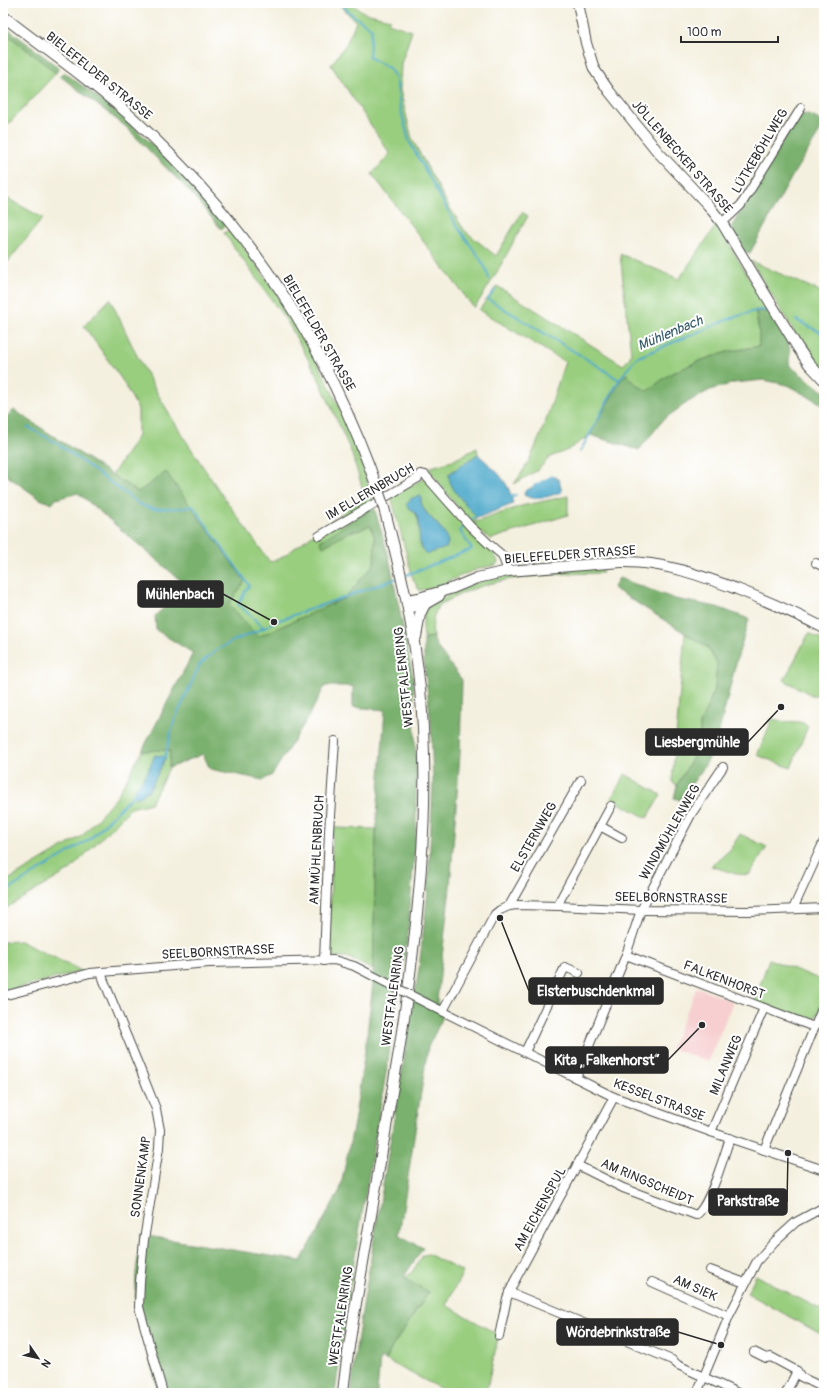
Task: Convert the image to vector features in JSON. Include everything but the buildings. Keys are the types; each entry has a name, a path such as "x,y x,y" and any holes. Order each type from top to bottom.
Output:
{"main road":[{"name":"JÖLLENBECKER STRASSE","path":"578,3 586,43 594,69 658,152 708,205 722,223 798,348 824,380"},
{"name":"BIELEFELDER STRASSE","path":"3,16 98,88 134,119 172,157 233,224 276,283 314,346 345,407 369,465 384,508 408,604"},
{"name":"BIELEFELDER STRASSE","path":"408,604 419,598 453,588 477,578 508,571 621,562 639,562 659,564 705,577 789,611 824,628"},
{"name":"BIELEFELDER STRASSE","path":"408,604 425,604 453,588"},
{"name":"WESTFALENRING","path":"343,1393 358,1291 399,1050 416,925 421,857 424,780 422,714 415,643 408,604"},
{"path":"415,643 420,614 425,604"}],"street":[{"name":"LÜTKEBÖHLWEG","path":"722,223 741,205 801,108"},
{"name":"IM ELLERNBRUCH","path":"319,536 418,478 420,474 425,475 470,526 502,555 508,571"},
{"path":"816,564 824,567"},
{"name":"AM MÜHLENBRUCH","path":"324,961 329,831 335,741"},
{"name":"WINDMÜHLENWEG","path":"576,1078 626,955 640,910 692,813 723,767"},
{"name":"ELSTERNWEG","path":"509,906 581,780"},
{"path":"559,906 560,900 611,806"},
{"path":"600,826 622,838"},
{"path":"793,909 824,841"},
{"path":"443,1011 495,914 509,906"},
{"name":"SEELBORNSTRASSE","path":"509,906 559,906 640,910 749,911 824,908"},
{"name":"FALKENHORST","path":"626,955 814,1027"},
{"name":"SEELBORNSTRASSE","path":"3,996 90,973 209,964 324,961 342,962 354,966 428,1004"},
{"path":"525,1052 565,967 579,973"},
{"name":"SONNENKAMP","path":"101,972 156,1109 160,1130 159,1148 144,1240 139,1307 163,1393"},
{"name":"KESSELSTRASSE","path":"428,1004 614,1097 711,1132 824,1170"},
{"path":"764,1150 824,1004"},
{"name":"MILANWEG","path":"711,1132 764,1008"},
{"name":"AM EICHENSPUL","path":"499,1336 509,1292 614,1097"},
{"name":"AM RINGSCHEIDT","path":"577,1165 624,1188 696,1215 701,1211 712,1191 730,1138"},
{"path":"697,1393 729,1316 757,1261 775,1241 796,1222 824,1207"},
{"path":"710,1270 745,1283"},
{"name":"AM SIEK","path":"652,1282 729,1316"},
{"path":"509,1292 672,1360 678,1365 738,1393"},
{"path":"754,1352 766,1358 772,1357 797,1371 801,1377 824,1388"},
{"path":"786,1393 797,1371"}],"shaded area":[{"path":"697,987 733,1002 708,1062 671,1048"}],"green space":[{"path":"338,3 350,3 365,13 390,19 388,23 412,31 401,64 400,90 412,139 449,207 465,231 496,256 522,212 528,216 496,274 474,308 372,174 390,154 331,65 346,44 356,22"},
{"path":"3,25 59,68 56,73 3,31"},
{"path":"3,31 56,73 3,130"},
{"path":"64,72 102,101 150,142 184,176 226,225 221,229 192,194 125,126 60,76"},
{"path":"804,114 818,119 824,125 794,173 750,253 744,251 732,231 732,226 795,120"},
{"path":"3,196 43,218 3,268"},
{"path":"717,224 768,310 755,310 759,331 759,346 727,352 699,361 670,374 647,392 636,384 627,374 620,381 590,435 568,450 550,457 538,470 514,484 523,471 538,441 565,362 479,310 497,286 623,365 629,359 631,353 620,254 679,279"},
{"path":"230,229 261,271 290,315 328,383 362,464 374,507 323,547 351,531 358,531 370,525 375,539 374,564 345,598 258,637 228,604 166,473 138,492 112,475 138,436 138,409 122,380 84,326 110,299 145,371 173,420 204,468 270,562 281,558 364,497 352,454 317,375 288,323 224,233"},
{"path":"751,261 824,293 824,373 808,354"},
{"path":"756,312 769,312 780,326 788,342 790,366 824,392 824,405 787,385 764,380 734,383 710,390 688,402 664,419 639,450 590,435 620,381 626,374 636,384 647,391 670,374 699,361 727,352 759,346 759,331"},
{"path":"14,410 138,492 166,472 245,581 229,604 258,637 345,598 374,564 375,539 370,525 358,531 351,531 323,547 320,541 374,507 389,557 413,678 416,830 408,933 350,1285 335,1393 159,1393 135,1309 136,1273 141,1234 301,1261 340,1190 354,1123 365,1051 373,983 376,829 385,710 353,707 353,686 325,686 309,716 272,775 263,780 210,769 203,754 169,768 170,750 142,751 193,653 156,630 155,616 186,585 78,493 56,499 52,504 40,499 3,473 3,420"},
{"path":"477,448 478,454 449,474 477,518 473,523 521,506 568,496 568,515 491,539 484,534 467,518 428,468 452,461"},
{"path":"425,479 465,527 494,553 498,562 496,565 471,572 436,587 419,590 413,579 392,500 393,496","holes":["421,496 421,501 425,511 444,532 448,543 421,544 419,523 416,514 407,505"]},
{"path":"601,568 603,573 526,577 488,584 470,590 445,602 437,608 434,616 433,637 424,638 423,621 426,609 435,602 460,589 499,577 519,574 540,571"},
{"path":"619,578 675,599 717,607 749,619 737,659 715,748 702,770 680,800 674,798 677,785 700,745 700,724 715,688 717,663 707,647 613,588"},
{"path":"685,633 707,647 717,663 715,688 700,724 700,745 677,785 672,782"},
{"path":"809,633 824,640 824,682 815,697 784,680"},
{"path":"433,637 437,647 462,680 460,754 450,887 437,1001 443,1017 428,1047 399,1235 423,1248 403,1278 429,1292 392,1347 386,1360 380,1358 377,1393 351,1393 356,1348 419,968 428,891 433,782 431,723 424,660 424,638"},
{"path":"771,719 784,722 798,722 808,726 791,768 757,755 769,728"},
{"path":"170,750 169,768 151,803 131,808 70,870 3,910 3,883 82,836 116,798 142,751","holes":["155,755 165,757 149,791 144,792 135,790 147,773"]},
{"path":"625,774 661,795 647,818 611,799"},
{"path":"333,828 376,829 373,970 347,957 331,957 328,954"},
{"path":"740,834 767,847 749,875 736,874 711,866 730,850"},
{"path":"20,941 82,971 3,992 3,942"},
{"path":"769,959 824,981 821,1005 813,1020 808,1022 754,1002"},
{"path":"428,1254 463,1272 446,1305 497,1334 498,1338 486,1393 449,1393 386,1360 392,1347 429,1292 403,1278 412,1272 423,1255"},
{"path":"756,1275 824,1311 824,1336 747,1293"}],"water":[{"path":"478,454 505,482 513,504 477,518 451,485 449,474"},
{"path":"553,476 559,480 562,492 548,497 538,498 524,495 525,491"},
{"path":"421,496 422,506 425,511 445,534 448,543 446,548 427,554 423,550 420,541 418,519 416,514 406,505 412,498"},
{"path":"155,755 165,757 165,759 149,791 144,792 143,795 136,798 134,795 135,790 147,773"}],"waterway":[{"path":"340,3 350,13 372,29 369,57 389,68 396,79 400,107 409,141 456,225 479,257 487,271 489,279"},
{"path":"495,290 488,299 619,380"},
{"name":"Mühlenbach","path":"580,452 619,380 636,358 729,319 761,310 770,311"},
{"name":"Mühlenbach","path":"796,320 824,334"},
{"path":"28,427 58,444 141,505 153,509 184,508 193,506 249,585 238,604 264,628"},
{"name":"Mühlenbach","path":"534,486 553,476"},
{"name":"Mühlenbach","path":"510,498 516,495"},
{"name":"Mühlenbach","path":"471,520 478,515"},
{"name":"Mühlenbach","path":"404,576 472,549 460,531 464,526"},
{"name":"Mühlenbach","path":"163,759 165,757 173,724 200,664 214,652 233,641 264,628 274,622 398,578"},
{"name":"Mühlenbach","path":"3,893 90,839 135,793"}],"place":[{"name":"Mühlenbach","path":"274,622"},
{"name":"Liesbergmühle","path":"781,707"},
{"name":"Elsterbuschdenkmal","path":"500,918"},
{"name":"Kita „Falkenhorst“","path":"702,1025"},
{"name":"Parkstraße","path":"788,1153"},
{"name":"Wördebrinkstraße","path":"721,1345"}]}
